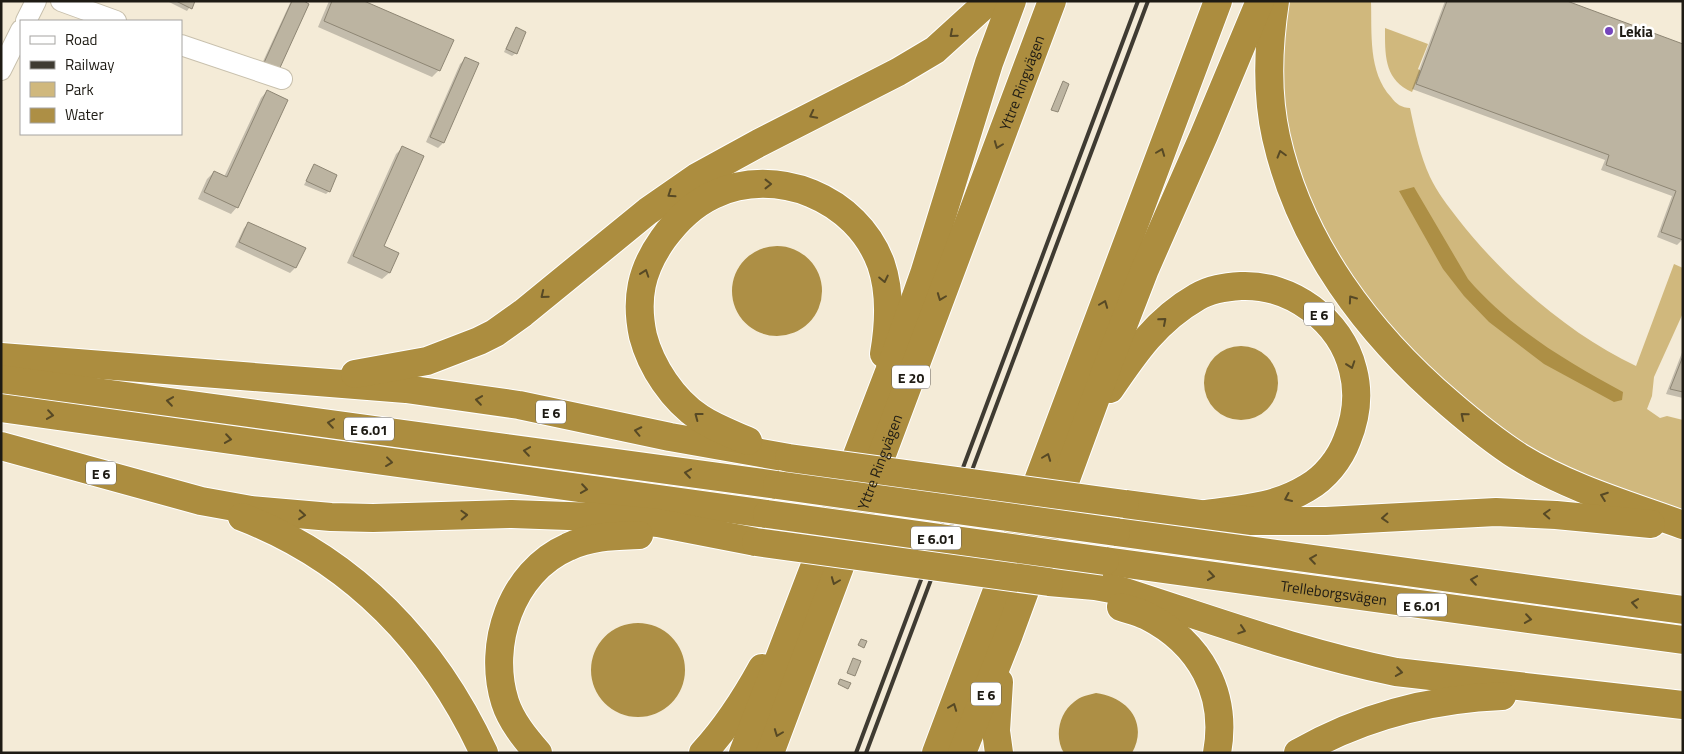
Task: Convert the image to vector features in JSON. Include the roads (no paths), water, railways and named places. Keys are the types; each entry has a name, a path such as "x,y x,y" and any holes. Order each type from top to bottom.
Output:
{"highway":[{"path":"311,381 384,370 427,361 495,333 523,313 648,211 696,177 898,72 934,50 989,1"},
{"path":"743,753 889,372 924,274 989,63 1012,1"},
{"name":"Yttre Ringvägen","path":"770,753 1052,1"},
{"path":"936,753 1218,1"},
{"path":"1084,431 1145,268 1204,135 1260,1"},
{"path":"1275,1 1270,31 1269,75 1275,135 1282,159 1310,234 1334,274 1370,324 1402,360 1432,388 1482,431 1520,458 1581,488 1683,526"},
{"path":"789,458 720,429 699,418 673,392 652,361 642,329 640,290 653,254 672,226 684,214 697,204 726,190 759,184 776,184 810,191 844,211 866,236 875,252 881,265 886,286 888,330 884,354 862,440"},
{"name":"E 6","path":"1,357 406,389 519,405 670,437 789,458 1125,504 1205,514 1266,506 1296,494 1308,488 1329,470 1344,448 1356,413 1354,370 1338,337 1319,314 1272,289 1256,287 1217,289 1197,296 1171,314 1149,335 1124,367 1084,431 1009,634 962,753"},
{"name":"Trelleborgsvägen","path":"1,379 1683,610"},
{"name":"Trelleborgsvägen","path":"1,408 1683,640"},
{"name":"E 6","path":"1,446 201,501 280,534 321,558 360,586 392,615 428,657 449,687 472,726 484,753"},
{"path":"201,501 251,510 331,517 373,518 512,514 596,517 658,523 756,542 1049,582 1094,591 1122,591 1282,644 1360,665 1433,677 1683,705"},
{"path":"1205,514 1252,521 1285,522 1496,512 1683,526"},
{"path":"538,753 525,739 505,704 499,680 498,656 502,629 508,612 522,586 537,567 567,547 594,538 658,534 716,535"},
{"path":"1094,591 1147,616 1186,643 1203,666 1215,693 1220,720 1217,753"},
{"path":"703,753 736,712 801,599"},
{"path":"1000,753 996,731 998,688 1009,634"},
{"path":"1298,753 1318,741 1360,722 1408,708 1492,697 1585,694"}],"street":[{"path":"26,20 36,1"},
{"path":"61,1 113,20"},
{"path":"1,70 20,32"},
{"path":"182,44 282,79"}],"water":[{"path":"1414,187 1468,279 1484,297 1540,343 1581,369 1623,392 1622,400 1614,402 1544,364 1489,322 1464,296 1443,269 1399,191"},
{"path":"777,246 794,249 809,259 819,274 822,291 819,308 809,323 794,333 777,336 760,333 745,323 735,308 732,291 735,274 745,259 760,249"},
{"path":"1241,346 1262,352 1272,362 1278,383 1272,404 1262,414 1241,420 1220,414 1210,404 1204,383 1210,362 1220,352"},
{"path":"638,623 656,627 671,637 681,652 685,670 681,688 671,703 656,713 638,717 620,713 605,703 595,688 591,670 595,652 605,637 620,627"},
{"path":"1096,693 1107,695 1117,700 1132,713 1138,731 1137,742 1132,753 1064,753 1059,740 1059,733 1065,712 1077,700"}],"railway":[{"path":"856,753 1138,1"},
{"path":"866,753 1148,1"}],"place":[{"name":"Lekia","path":"1609,31"}]}
